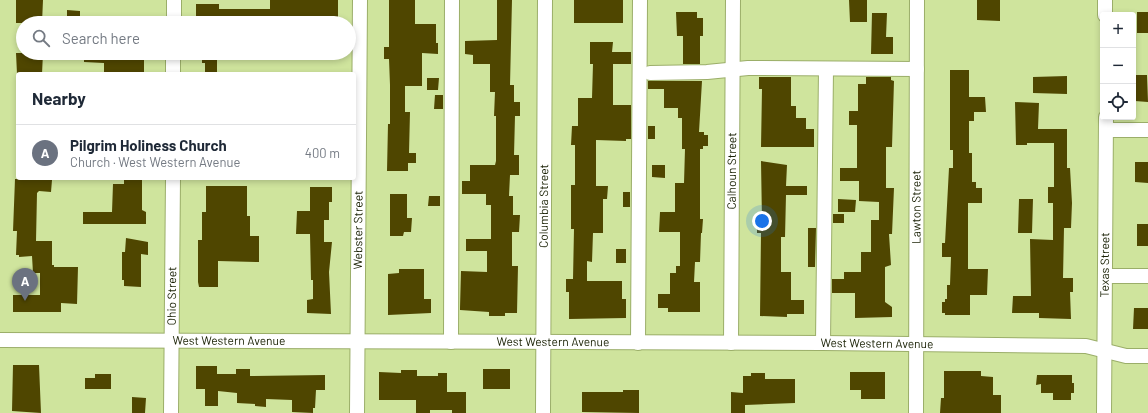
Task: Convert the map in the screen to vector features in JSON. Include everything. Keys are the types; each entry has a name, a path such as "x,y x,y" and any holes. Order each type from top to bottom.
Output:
{"street":[{"path":"174,0 174,16"},
{"name":"Webster Street","path":"357,413 360,0"},
{"path":"451,342 452,0"},
{"name":"Columbia Street","path":"543,413 545,0"},
{"path":"638,343 640,0"},
{"name":"Calhoun Street","path":"731,343 733,0"},
{"name":"Lawton Street","path":"916,413 917,0"},
{"path":"1105,0 1106,12"},
{"path":"173,72 174,60"},
{"path":"823,343 826,69"},
{"path":"650,73 732,70 917,69"},
{"path":"1106,123 1148,130"},
{"name":"Texas Street","path":"1104,413 1106,123"},
{"name":"Ohio Street","path":"171,413 173,180"},
{"path":"1106,276 1148,276"},
{"name":"West Western Avenue","path":"0,340 823,343 1086,346 1126,356 1148,356"}],"building":[{"path":"16,0 43,0 42,16 16,16"},
{"path":"270,0 338,0 338,16 196,16 196,4 219,4 219,9 270,9"},
{"path":"389,0 415,0 415,24 436,24 436,43 438,43 438,54 422,53 422,86 405,86 405,112 410,112 409,153 416,153 416,163 408,163 408,171 387,171 388,124 390,124 390,85 389,59 384,59 384,47 389,47"},
{"path":"497,0 512,0 510,85 514,85 514,102 520,102 520,116 515,116 514,155 519,155 519,175 510,175 509,196 513,196 513,215 520,215 519,232 512,232 512,266 518,266 517,313 505,313 505,316 489,316 489,312 460,310 461,271 487,272 487,251 466,251 466,239 491,239 491,205 486,205 486,194 462,194 462,181 470,181 470,165 495,165 496,161 496,116 494,116 495,92 490,92 490,64 473,64 473,55 465,54 465,41 497,40"},
{"path":"574,0 623,0 623,23 574,23"},
{"path":"849,0 867,0 867,22 850,22"},
{"path":"977,0 1000,0 1000,21 977,20"},
{"path":"67,10 80,11 80,16 67,16"},
{"path":"676,12 697,12 697,18 703,18 703,36 700,36 700,64 683,64 683,36 677,36"},
{"path":"1137,12 1148,12 1148,33 1137,33"},
{"path":"872,13 887,13 886,37 893,37 893,54 871,54"},
{"path":"590,42 613,42 612,52 631,52 631,64 613,64 613,105 631,105 631,139 626,139 626,141 596,140 596,186 608,186 607,199 603,199 603,233 593,233 592,262 587,261 587,281 622,281 622,299 626,299 626,318 569,319 569,292 566,292 566,279 573,279 574,229 571,229 571,185 575,185 575,145 571,145 572,126 578,126 578,98 592,98 593,64 590,64"},
{"path":"16,60 43,60 42,72 17,72"},
{"path":"84,60 144,60 144,72 104,72 104,63 84,62"},
{"path":"202,60 217,60 217,72 205,72 205,63 202,63"},
{"path":"950,70 969,70 969,97 985,97 986,112 974,112 974,121 969,121 969,153 972,153 972,182 976,182 976,188 982,188 982,203 968,203 968,269 988,269 987,295 970,295 970,315 945,315 945,313 942,313 942,302 945,302 945,299 947,299 947,285 950,285 951,257 942,257 942,243 945,243 949,168 953,168 953,150 950,150"},
{"path":"1136,75 1147,75 1148,102 1136,101"},
{"path":"1067,76 1067,94 1033,93 1033,77"},
{"path":"759,77 791,77 791,106 796,106 796,118 806,118 806,129 814,129 814,147 761,147 762,89 759,89"},
{"path":"866,77 891,77 891,80 894,81 892,147 886,147 886,188 894,188 892,234 889,234 891,265 885,267 885,302 892,307 892,317 855,318 855,293 832,293 832,279 844,279 844,272 861,272 861,252 871,252 871,220 879,220 879,202 859,201 859,181 840,181 840,168 857,168 857,125 849,125 849,111 858,111 858,84 866,84"},
{"path":"427,78 439,78 438,90 427,90"},
{"path":"648,81 702,81 699,132 704,132 704,135 708,135 708,146 703,146 703,149 700,149 700,219 703,219 700,262 695,262 694,282 700,282 700,312 668,312 668,308 658,308 658,294 670,294 670,273 676,273 676,266 680,266 680,232 659,232 660,212 675,212 675,183 684,183 685,149 682,149 682,118 678,118 678,108 664,108 664,89 648,89"},
{"path":"435,95 443,95 443,109 434,109"},
{"path":"1015,102 1039,103 1038,129 1067,129 1067,168 1070,168 1072,203 1071,228 1064,228 1063,278 1073,278 1073,292 1070,292 1071,319 1039,318 1039,313 1012,313 1013,296 1031,296 1030,239 1053,240 1053,203 1048,203 1048,187 1054,187 1054,143 1027,143 1027,145 1016,145"},
{"path":"648,126 655,126 655,139 648,139"},
{"path":"761,161 787,165 786,186 807,186 807,195 786,195 785,237 781,237 781,272 791,272 791,300 804,300 804,314 787,314 787,317 760,316 761,233 757,233 757,222 762,222"},
{"path":"1135,162 1148,162 1148,183 1135,182"},
{"path":"652,165 665,165 665,178 652,177"},
{"path":"15,179 52,180 51,192 39,191 37,193 36,241 52,241 52,265 54,265 54,267 78,267 77,304 61,303 61,312 13,312 13,295 40,295 40,273 33,273 32,256 19,257 19,255 16,255 17,231 13,231"},
{"path":"124,180 142,180 142,210 146,212 146,224 83,224 83,212 112,212 113,184 124,184"},
{"path":"206,186 247,186 247,216 250,216 250,236 259,236 259,262 218,261 218,287 199,287 198,282 198,240 202,240 202,212 206,212"},
{"path":"310,187 332,187 332,202 329,202 329,220 324,220 324,242 332,242 329,272 331,314 307,313 307,300 313,299 310,234 296,234 297,211 310,211"},
{"path":"623,192 630,192 630,207 623,207"},
{"path":"390,194 407,194 407,218 412,218 411,232 404,232 403,236 390,236"},
{"path":"429,196 440,196 440,206 428,206"},
{"path":"838,199 856,200 855,212 838,212"},
{"path":"1019,199 1033,199 1032,233 1018,233"},
{"path":"833,214 844,214 844,223 833,223"},
{"path":"1137,224 1148,224 1148,246 1137,246"},
{"path":"808,228 816,228 815,267 808,267"},
{"path":"126,238 148,242 148,255 141,254 141,287 124,286 124,280 122,280 122,252 125,252"},
{"path":"616,249 626,249 626,263 616,263"},
{"path":"399,269 424,269 424,299 431,299 431,313 388,315 388,274 399,273"},
{"path":"1134,308 1148,308 1148,329 1133,329"},
{"path":"13,365 39,365 41,413 12,411"},
{"path":"196,366 217,366 217,374 236,374 236,369 250,369 250,376 325,375 325,390 316,390 315,408 313,408 313,413 292,412 292,400 266,399 266,407 255,406 255,404 237,403 237,393 218,391 218,406 205,406 205,389 196,389"},
{"path":"483,369 510,369 510,389 483,389"},
{"path":"401,370 417,370 417,376 438,376 438,373 447,373 447,392 466,392 466,413 452,413 452,410 430,410 430,413 416,413 416,400 379,400 379,372 401,373"},
{"path":"944,371 981,371 981,376 993,377 993,395 1001,395 1001,413 940,413 941,398 944,398"},
{"path":"850,372 885,372 885,399 861,399 861,390 850,390"},
{"path":"751,373 765,373 765,379 795,379 795,403 745,405 745,413 731,413 731,392 743,393 743,376 751,376"},
{"path":"95,374 111,374 111,389 85,389 85,378 95,378"},
{"path":"1037,375 1072,375 1074,393 1071,393 1071,400 1053,400 1053,393 1041,393 1041,384 1036,385"},
{"path":"623,390 639,390 639,413 582,412 582,392 623,392"},
{"path":"132,397 146,398 145,413 132,413"}],"place":[{"name":"Pilgrim Holiness Church","path":"25,301"}]}
